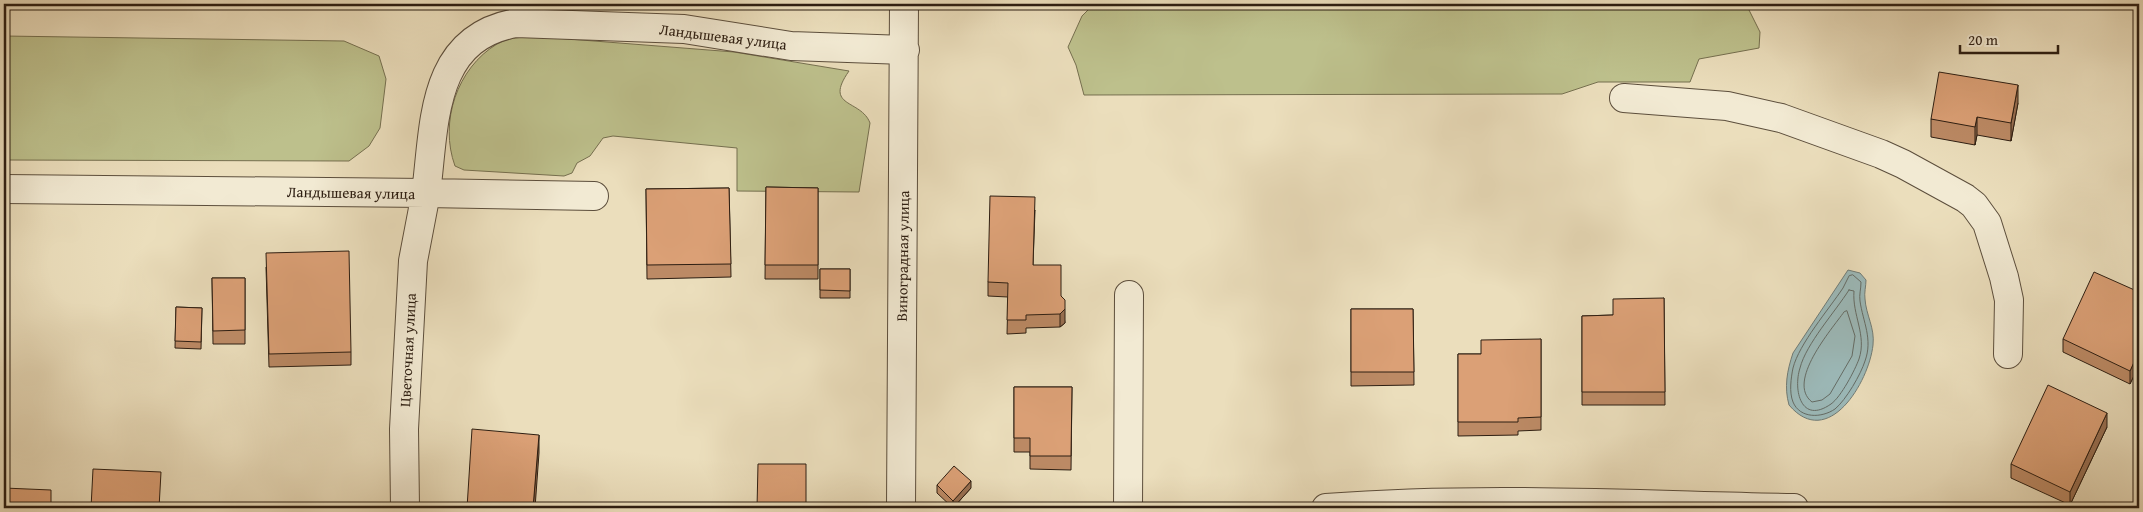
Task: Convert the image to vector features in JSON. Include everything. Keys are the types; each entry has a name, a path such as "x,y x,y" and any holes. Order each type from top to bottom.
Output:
{"street":[{"name":"Виноградная улица","path":"901,508 904,4"},
{"name":"Ландышевая улица","path":"4,189 426,193 438,102 449,68 468,43 489,30 502,25 530,22 684,29 791,46 833,49 905,50"},
{"path":"1624,98 1727,106 1781,118 1881,154 1965,198 1974,205 1987,223 2002,268 2009,300 2008,354"},
{"path":"426,193 594,196"},
{"name":"Цветочная улица","path":"404,508 404,419 412,271 426,193"},
{"path":"1128,508 1130,295"},
{"path":"1326,508 1398,502 1477,500 1794,508"}],"green space":[{"path":"1094,4 1746,4 1760,32 1759,48 1699,59 1690,82 1598,82 1562,94 1084,95 1076,65 1068,47 1082,16"},
{"path":"4,36 344,41 379,56 386,79 380,128 369,146 349,161 4,160"},
{"path":"543,37 734,52 849,71 842,83 840,91 842,97 865,115 870,123 859,192 737,191 737,148 613,136 603,138 590,156 577,163 572,173 564,176 464,170 455,166 449,132 451,114 455,98 471,67 483,54 502,41"}],"water":[{"path":"1848,270 1860,273 1866,280 1866,305 1873,339 1870,360 1855,392 1844,406 1832,416 1818,420 1804,417 1789,405 1787,398 1787,379 1793,353"}],"building":[{"path":"1939,72 2018,85 2011,123 1977,117 1975,127 1931,119"},
{"path":"766,187 818,188 818,265 765,265"},
{"path":"729,188 731,264 647,265 646,189"},
{"path":"990,196 1035,197 1033,265 1061,265 1061,296 1065,300 1065,309 1060,314 1026,315 1026,320 1007,320 1008,283 988,282"},
{"path":"2139,240 2139,257 2136,256"},
{"path":"349,251 351,352 269,354 266,253"},
{"path":"820,269 850,269 850,291 820,290"},
{"path":"2094,272 2139,292 2139,351 2130,371 2063,339"},
{"path":"212,278 245,278 245,330 213,331"},
{"path":"1664,298 1665,392 1582,392 1582,316 1613,315 1613,299"},
{"path":"176,307 202,308 201,342 175,341"},
{"path":"1351,309 1413,309 1414,372 1351,372"},
{"path":"1541,339 1541,417 1518,418 1518,422 1458,422 1458,354 1481,354 1481,340"},
{"path":"2048,385 2107,413 2070,492 2011,464"},
{"path":"1014,387 1072,387 1071,456 1030,456 1030,438 1014,438"},
{"path":"472,429 539,435 533,508 467,508"},
{"path":"758,464 806,464 806,508 757,508"},
{"path":"954,466 971,481 953,501 937,485"},
{"path":"93,469 161,472 159,508 91,508"},
{"path":"4,488 51,490 51,508 4,508"},
{"path":"1994,503 2004,508 1991,508"}]}
